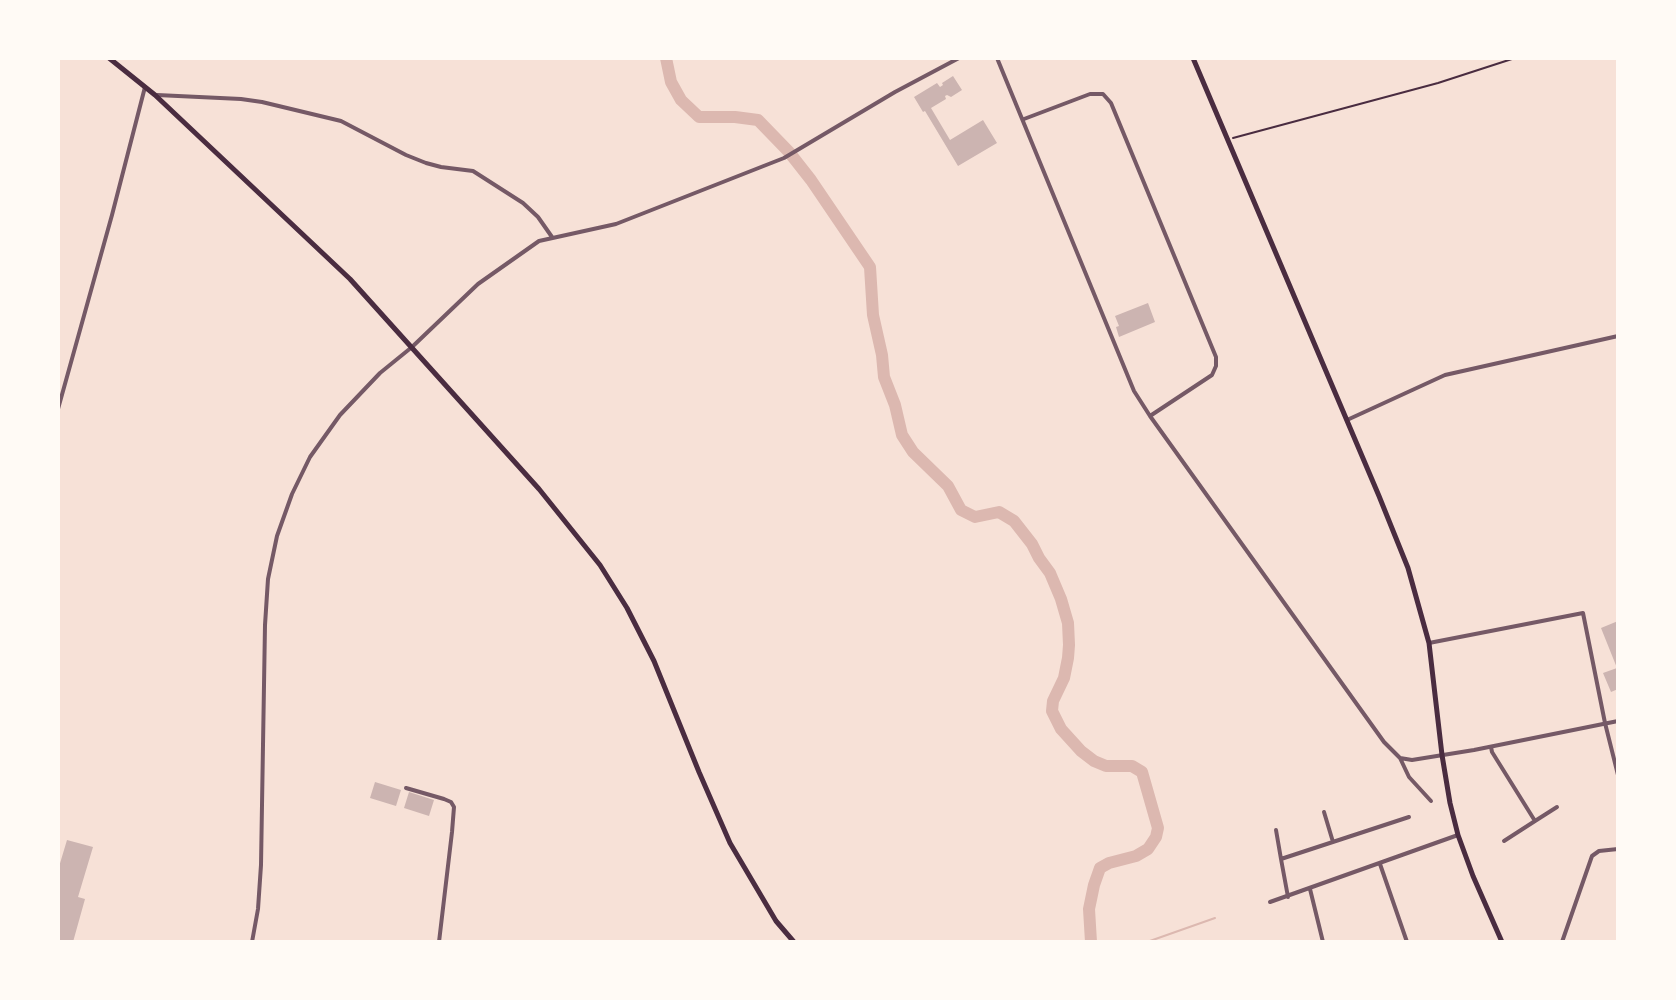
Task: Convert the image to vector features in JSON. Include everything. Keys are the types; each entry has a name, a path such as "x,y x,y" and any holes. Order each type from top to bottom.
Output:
{"main road":[{"path":"109,58 155,95 350,279 539,489 600,565 627,608 654,661 730,843 776,921 794,942"},
{"path":"1193,58 1408,568 1429,643 1442,755 1458,835 1502,942"}],"street":[{"path":"252,942 261,865 268,579 277,536 292,494 310,457 350,403 478,284 539,241 616,224 784,158 959,58"},
{"path":"997,58 1134,391 1384,742 1400,758 1409,777 1431,801"},
{"path":"58,409 145,87"},
{"path":"1024,119 1090,94 1103,94 1111,103 1216,357 1212,375 1150,416"},
{"path":"155,95 241,99 341,121 426,163 473,171 523,203 552,237"},
{"path":"1347,420 1445,375 1618,336"},
{"path":"1429,643 1583,613 1618,775"},
{"path":"1400,758 1412,760 1491,747 1618,721"},
{"path":"1491,747 1535,821"},
{"path":"406,788 444,799 454,807 439,942"},
{"path":"1504,841 1557,807"},
{"path":"1324,812 1333,842"},
{"path":"1281,859 1409,817"},
{"path":"1276,830 1288,897"},
{"path":"1270,902 1458,835"},
{"path":"1562,942 1592,856 1599,851 1618,849"},
{"path":"1380,864 1407,942"},
{"path":"1310,889 1323,942"}],"path":[{"path":"1228,139 1438,83 1515,58"}],"building":[{"path":"953,76 962,90 951,97 945,96 946,99 931,108 950,140 983,120 997,143 958,166 914,97 937,83 940,87"},
{"path":"1148,303 1155,322 1119,337 1115,316"},
{"path":"1618,621 1618,689 1611,692 1603,673 1617,668 1601,628"},
{"path":"375,782 401,790 396,806 370,798"},
{"path":"409,792 434,800 429,816 404,808"},
{"path":"67,840 93,847 78,897 85,899 73,942 58,942 58,870"}],"waterway":[{"path":"666,58 671,82 681,100 699,117 758,120 811,180 870,267 873,315 884,377 902,435 913,452 948,486 961,510 975,517 999,512 1014,521 1050,573 1068,623 1069,645 1064,678 1053,701 1052,711 1061,729 1094,761 1106,766 1132,766 1142,772 1158,828 1148,849 1100,868 1089,909 1091,942"},
{"path":"1147,942 1215,918"}]}
